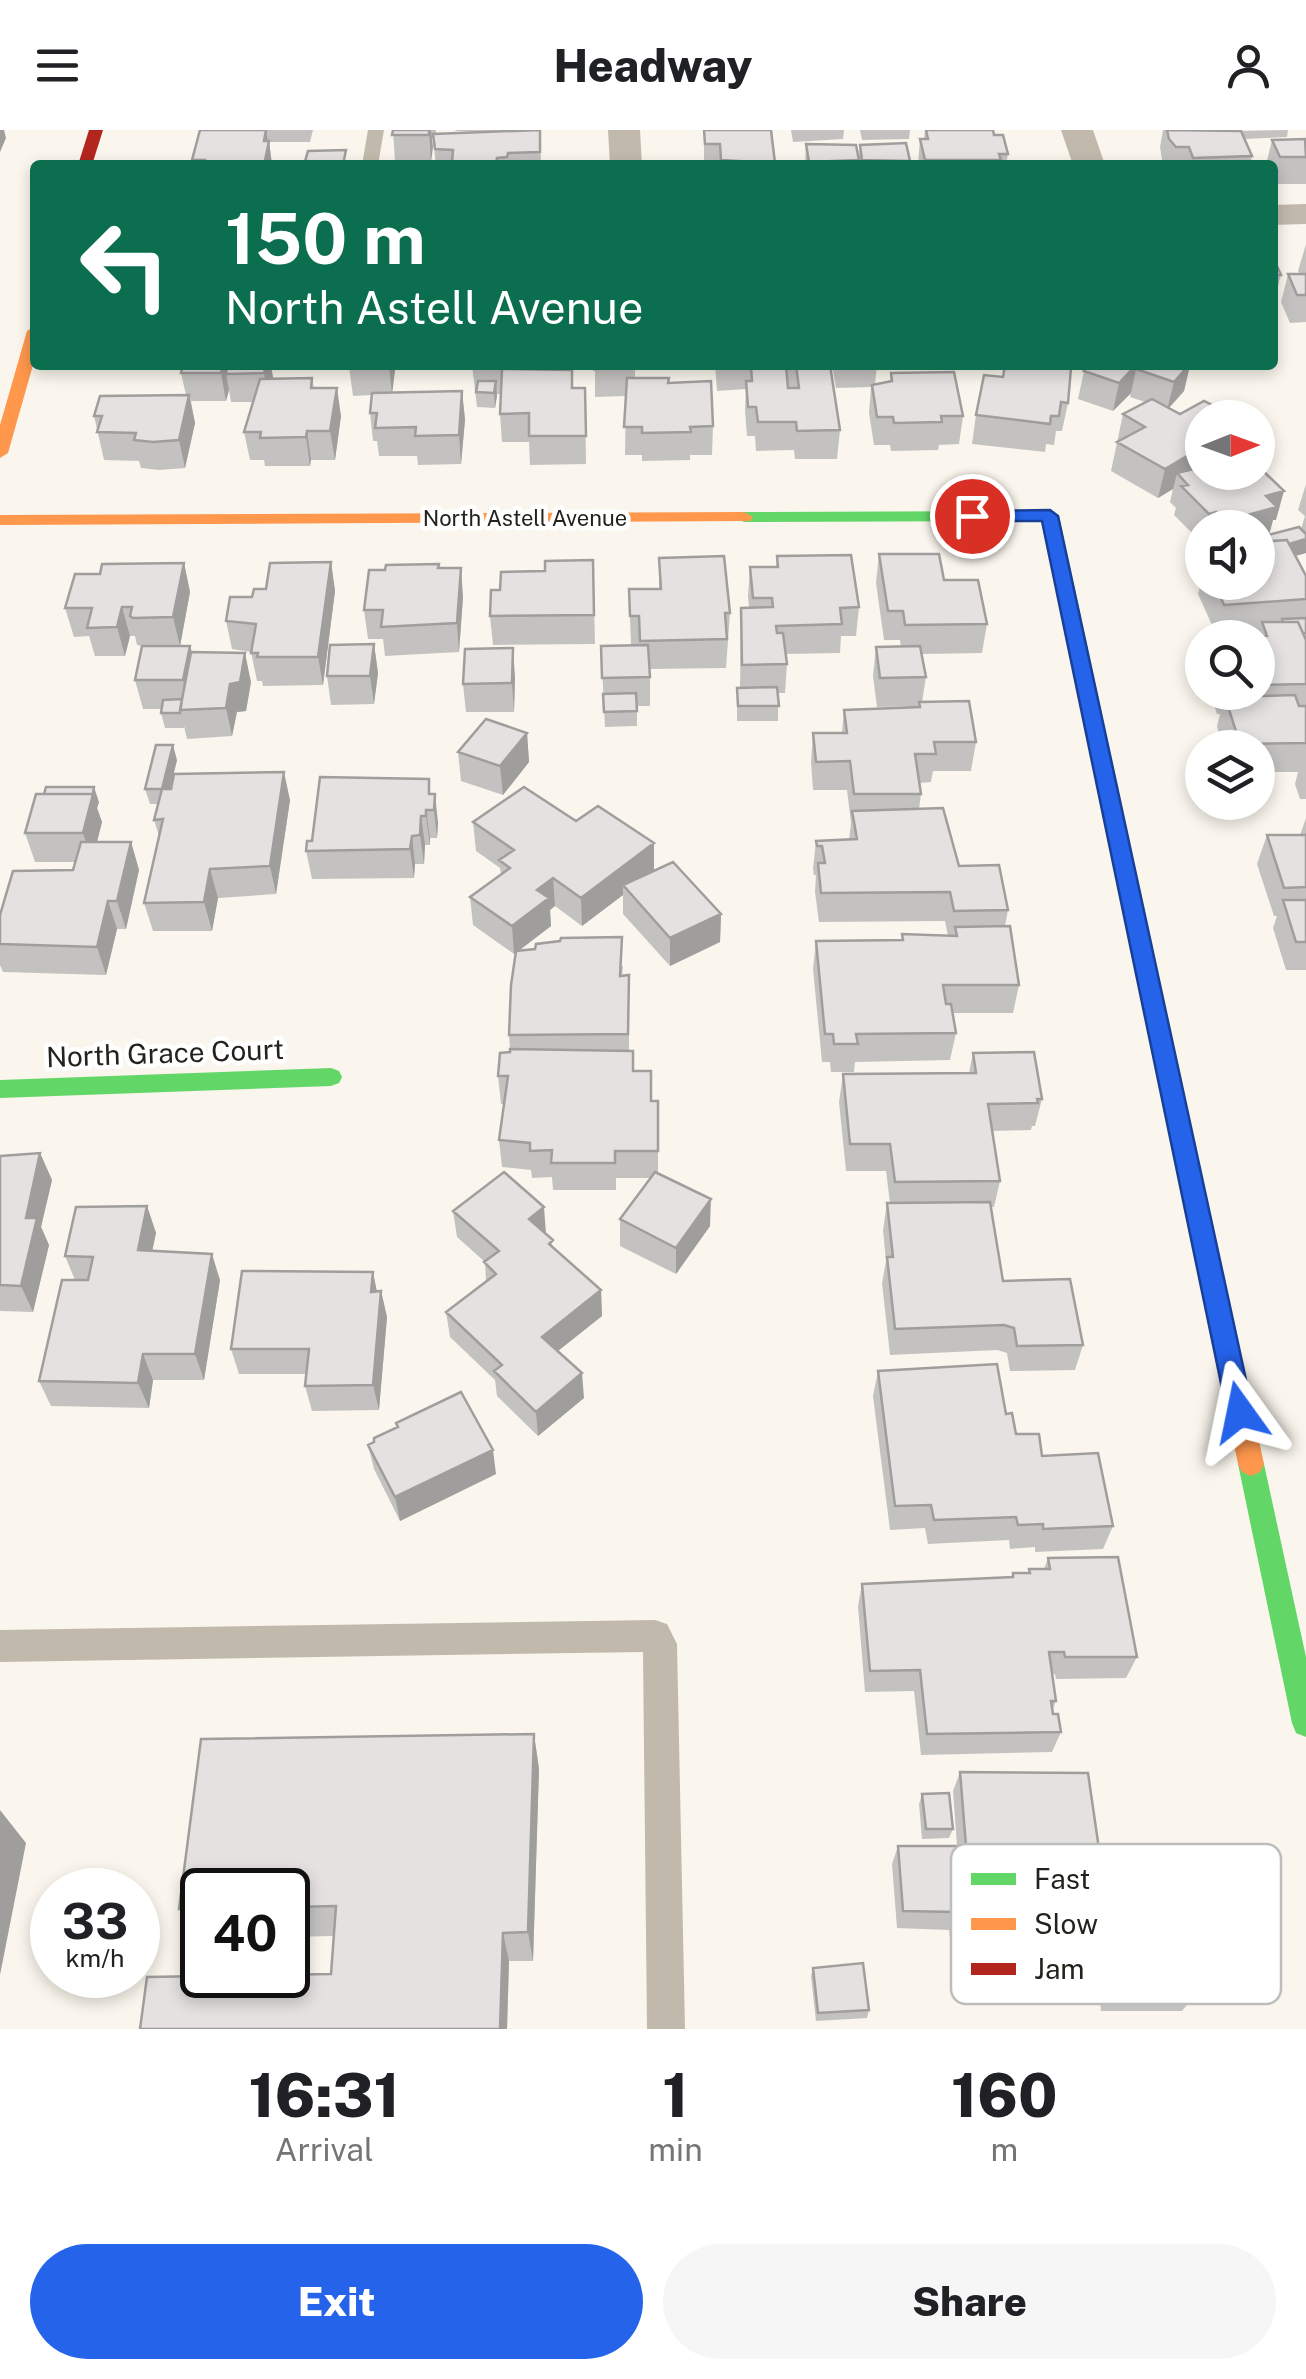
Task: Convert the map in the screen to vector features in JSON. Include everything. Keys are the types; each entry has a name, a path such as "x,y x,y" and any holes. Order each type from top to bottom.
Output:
{"street":[{"path":"86,160 96,130"},
{"path":"624,130 626,160"},
{"path":"1077,130 1087,160"},
{"path":"1278,215 1306,214"},
{"path":"0,453 30,348"},
{"name":"North Astell Avenue","path":"0,520 1050,516 1306,1724"},
{"name":"North Grace Court","path":"0,1089 332,1078"}],"lane":[{"path":"371,160 376,130"},
{"path":"0,1646 655,1636 660,1644 666,2029"}],"building":[{"path":"200,130 266,130 264,141 269,141 265,160 192,160"},
{"path":"393,130 429,130 429,135 392,135"},
{"path":"540,130 540,152 508,153 497,160 452,160 453,150 435,149 433,134"},
{"path":"704,130 771,130 775,160 721,160 720,144 705,144"},
{"path":"926,130 993,130 994,135 1003,135 1008,154 999,154 1001,160 925,160 920,139 928,139"},
{"path":"1167,130 1241,131 1252,156 1193,158 1189,147 1176,147"},
{"path":"1305,139 1306,157 1280,157 1272,140"},
{"path":"906,143 910,160 862,160 860,145"},
{"path":"806,144 856,145 859,160 809,160"},
{"path":"346,150 344,160 305,160 308,151"},
{"path":"1288,274 1306,274 1306,295 1297,295"},
{"path":"182,370 222,370 221,373 181,373"},
{"path":"226,370 265,370 264,373 226,374"},
{"path":"502,370 572,370 572,388 585,388 586,436 529,436 529,413 500,414"},
{"path":"751,370 786,370 788,388 799,388 797,370 831,370 840,430 797,431 796,422 758,422 756,407 748,407 746,381 752,381"},
{"path":"1004,370 1071,370 1068,403 1061,402 1059,416 1051,416 1050,424 976,415 984,375 1003,377"},
{"path":"1085,370 1131,370 1119,383"},
{"path":"1139,370 1185,370 1174,382"},
{"path":"954,372 963,416 941,416 942,422 894,423 893,417 877,417 872,385 892,381 891,373"},
{"path":"312,378 311,388 337,388 330,431 307,431 306,437 260,438 261,432 244,432 260,379"},
{"path":"627,378 669,378 668,383 711,381 713,426 690,427 691,432 642,433 642,427 624,427"},
{"path":"478,381 496,381 494,393 476,392"},
{"path":"462,391 459,435 415,436 416,427 375,428 377,413 370,413 372,393"},
{"path":"189,395 179,440 153,442 134,440 136,433 97,432 102,416 94,416 100,396"},
{"path":"1152,399 1180,414 1185,411 1185,457 1165,469 1117,442 1145,427 1123,414"},
{"path":"1275,482 1284,491 1266,496 1277,507 1266,510 1205,510 1185,490 1275,490"},
{"path":"1299,527 1306,539 1289,544 1287,540 1275,541 1275,533"},
{"path":"1287,540 1306,576 1306,599 1224,605 1222,600 1275,600 1275,541"},
{"path":"879,554 939,554 944,580 978,580 987,624 905,625 903,611 888,611"},
{"path":"851,555 859,607 840,608 842,624 776,626 777,633 783,633 787,664 742,665 741,608 773,607 772,598 753,598 750,567 778,567 777,556"},
{"path":"724,556 730,613 725,613 727,639 640,641 639,616 630,616 629,589 661,589 659,558"},
{"path":"593,560 594,615 490,616 491,590 500,590 501,572 545,571 545,561"},
{"path":"331,562 318,657 257,657 258,653 251,653 256,624 226,621 230,597 252,597 254,589 266,589 270,563"},
{"path":"184,563 173,617 133,618 132,607 122,607 117,627 87,628 92,608 65,608 75,574 100,574 102,564"},
{"path":"439,564 438,568 461,568 457,623 381,627 383,610 364,610 369,570 385,570 386,565"},
{"path":"1306,618 1306,633 1298,622 1282,619"},
{"path":"1275,622 1298,622 1306,640 1306,684 1275,685"},
{"path":"374,644 370,676 327,676 330,645"},
{"path":"648,645 650,677 602,678 601,646"},
{"path":"142,646 190,646 183,680 135,680"},
{"path":"920,646 926,677 880,678 876,647"},
{"path":"513,648 512,683 463,684 465,649"},
{"path":"191,652 245,653 240,682 230,684 226,708 180,710"},
{"path":"777,687 779,706 738,706 737,688"},
{"path":"636,693 637,711 604,712 603,694"},
{"path":"1295,695 1299,706 1306,706 1306,743 1275,743 1275,730 1236,730 1229,710 1275,710 1275,696"},
{"path":"182,699 180,713 161,713 163,700"},
{"path":"969,701 976,742 934,742 936,754 915,754 921,794 854,794 850,761 816,762 813,733 847,733 844,710"},
{"path":"486,719 527,733 500,766 458,752"},
{"path":"156,745 173,745 162,789 145,789"},
{"path":"284,772 270,866 210,869 204,902 144,903 163,819 154,820 162,789 171,789 174,774"},
{"path":"320,777 429,779 429,794 435,794 434,810 426,810 426,816 421,816 420,835 412,836 410,849 306,851 307,841 312,841"},
{"path":"46,787 94,787 93,794 44,794"},
{"path":"524,787 576,821 598,806 654,843 581,898 553,878 537,890 549,898 512,926 470,897 510,868 499,860 514,850 473,822"},
{"path":"36,794 93,794 83,833 25,833"},
{"path":"943,808 959,866 999,865 1008,910 954,911 950,892 821,893 818,863 825,863 822,846 817,846 816,841 857,839 852,811"},
{"path":"1267,835 1306,835 1306,887 1284,888"},
{"path":"81,842 131,842 117,901 108,901 97,947 0,944 0,915 13,871 73,870"},
{"path":"673,862 721,914 670,938 623,885"},
{"path":"1283,900 1306,900 1306,942 1296,942"},
{"path":"1010,926 1019,985 943,985 956,1033 856,1034 858,1044 834,1044 833,1034 825,1034 816,941 903,940 902,934 957,936 955,927"},
{"path":"622,937 620,976 629,975 628,1034 509,1035 516,951 535,949 536,944 561,938"},
{"path":"510,1049 633,1051 633,1071 651,1071 651,1101 658,1101 658,1151 615,1151 615,1163 551,1163 552,1150 530,1151 530,1143 499,1140 508,1076 498,1076 500,1053"},
{"path":"1034,1052 1042,1099 1037,1099 1038,1103 988,1104 1000,1181 895,1182 890,1144 850,1144 843,1074 976,1073 973,1053"},
{"path":"40,1153 26,1218 37,1218 21,1286 0,1285 0,1156"},
{"path":"504,1172 544,1207 529,1219 553,1240 549,1244 601,1290 542,1337 582,1373 536,1412 494,1371 502,1365 446,1312 496,1274 484,1262 499,1251 453,1211"},
{"path":"655,1172 711,1199 676,1248 620,1219"},
{"path":"990,1202 1003,1281 1070,1279 1083,1345 1017,1346 1014,1328 1004,1325 895,1329 887,1257 893,1257 887,1203"},
{"path":"147,1206 138,1250 212,1254 195,1354 143,1354 138,1383 39,1381 62,1280 88,1280 93,1257 65,1256 76,1207"},
{"path":"242,1271 373,1272 371,1292 381,1291 373,1385 305,1386 309,1349 231,1349"},
{"path":"997,1364 1006,1414 1012,1413 1016,1434 1039,1434 1042,1456 1098,1453 1113,1526 1043,1529 1043,1524 1018,1525 1016,1517 934,1520 931,1505 895,1506 878,1371"},
{"path":"461,1392 493,1450 395,1497 368,1445 398,1427 396,1423"},
{"path":"1118,1557 1137,1657 1065,1657 1064,1652 1049,1652 1056,1701 1051,1701 1061,1732 927,1734 920,1670 870,1671 862,1584 1013,1577 1013,1573 1030,1573 1029,1569 1050,1569 1048,1558"},
{"path":"534,1734 528,1932 503,1933 500,2029 140,2029 144,1998 160,1998 160,1977 180,1976 180,1998 310,1998 310,1974 331,1974 336,1906 310,1907 310,1868 184,1868 201,1739"},
{"path":"960,1772 1088,1773 1098,1844 966,1844"},
{"path":"949,1793 953,1829 926,1829 922,1794"},
{"path":"898,1846 951,1846 951,1912 903,1911"},
{"path":"863,1963 869,2010 818,2013 813,1968"}],"traffic: fast":[{"path":"744,517 1050,516 1106,779"},
{"path":"0,1089 331,1077"},
{"path":"1251,1464 1306,1723"}],"traffic: slow":[{"path":"0,453 30,348"},
{"path":"0,520 744,517"},
{"path":"1106,779 1251,1464"}],"traffic: jam":[{"path":"87,160 96,130"}],"route":[{"path":"972,516 1050,516 1240,1412"}]}
